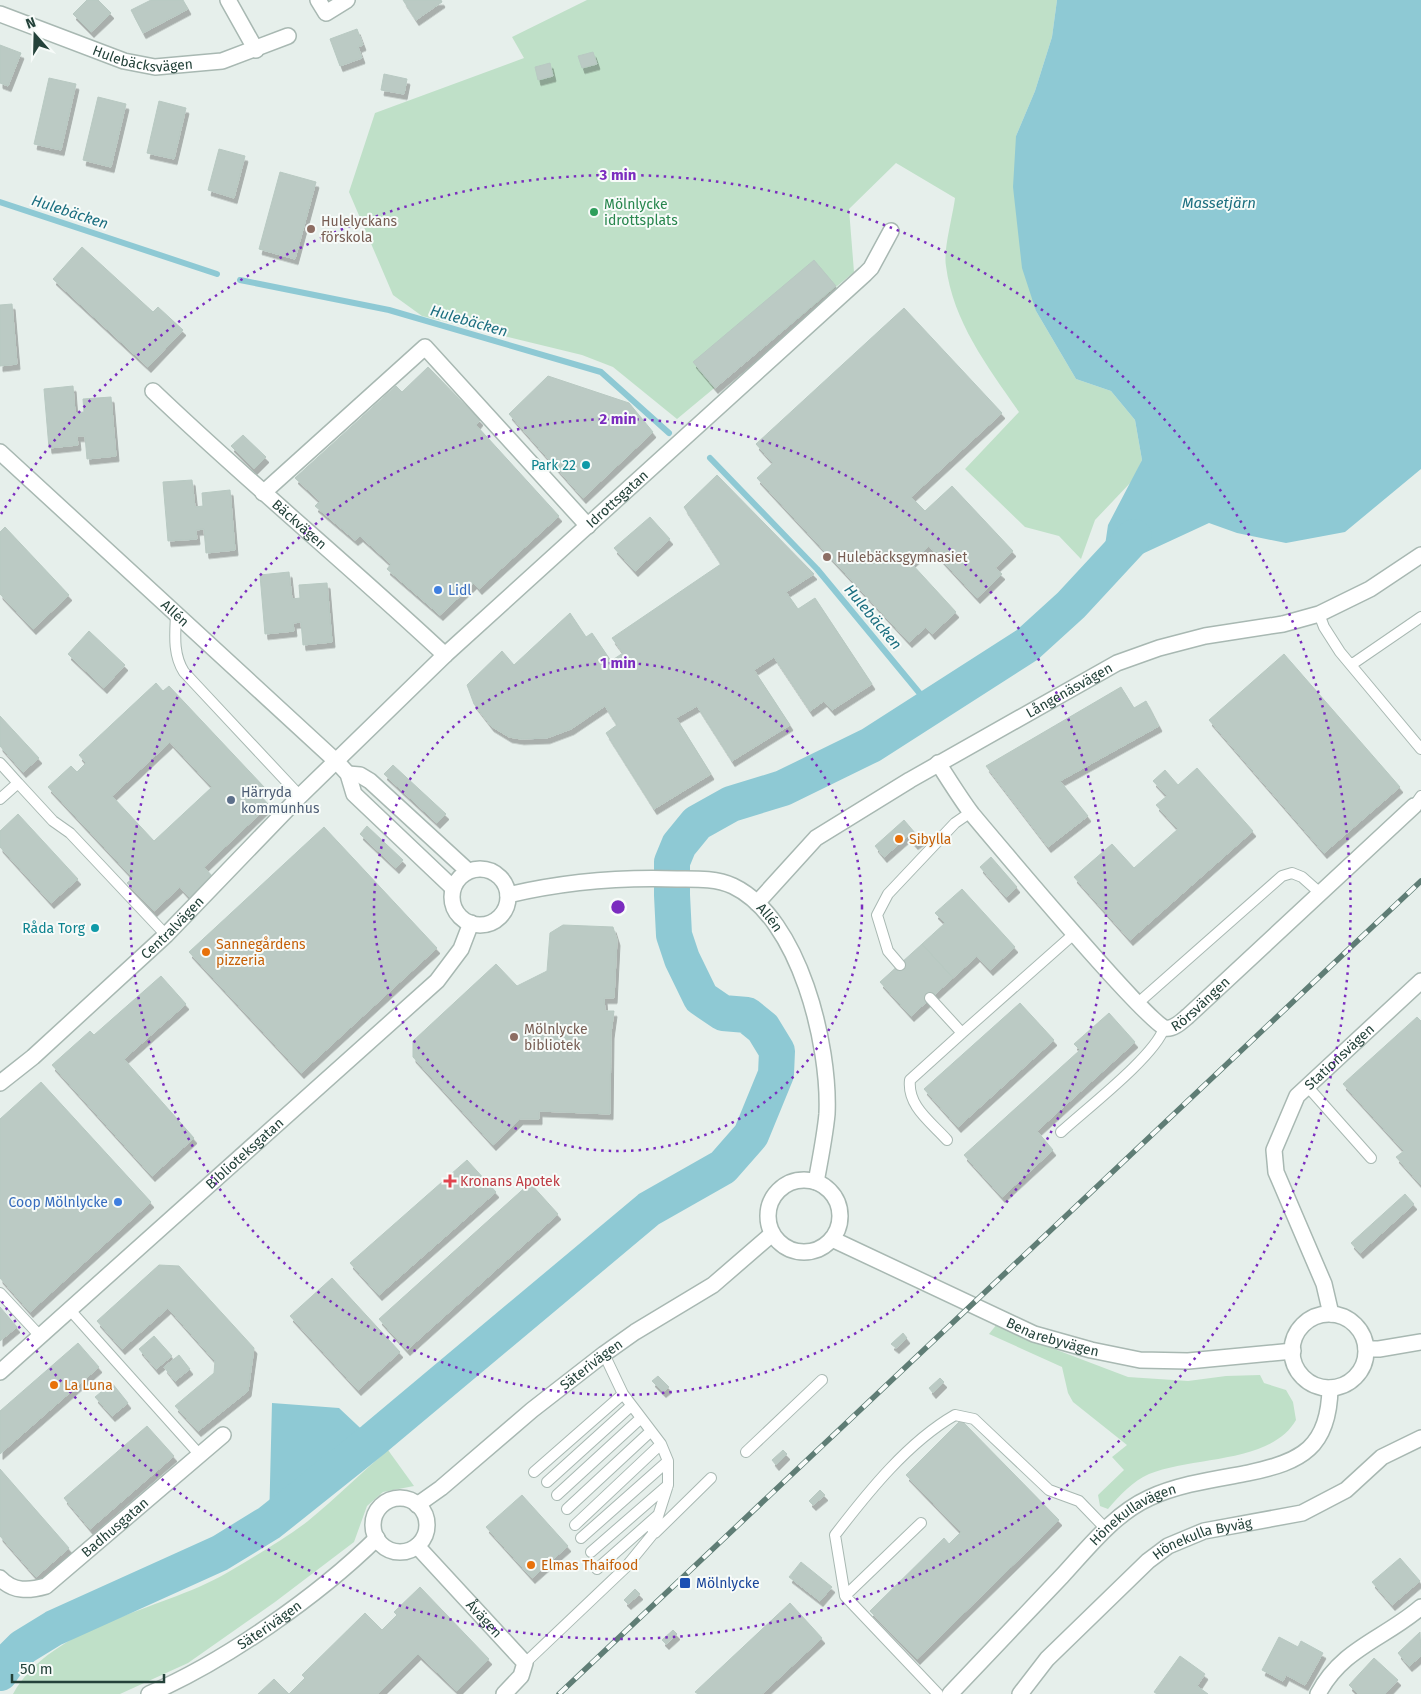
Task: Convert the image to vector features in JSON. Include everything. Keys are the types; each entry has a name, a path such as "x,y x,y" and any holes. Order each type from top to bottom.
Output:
{"street":[{"path":"228,0 256,50"},
{"path":"322,6 347,0"},
{"name":"Hulebäcksvägen","path":"0,14 124,60 155,67 222,61 256,50 288,36"},
{"name":"Idrottsgatan","path":"337,762 445,655 871,268 891,231"},
{"path":"264,493 425,347 588,526"},
{"name":"Bäckvägen","path":"153,391 264,493 398,610 445,655"},
{"name":"Allén","path":"0,452 337,762 348,774 354,794 453,888"},
{"name":"Långenäsvägen","path":"757,903 816,838 1025,713 1130,658 1205,636 1283,624 1319,614 1370,589 1421,555"},
{"name":"Centralvägen","path":"0,1083 33,1057 166,935 300,796 337,762"},
{"name":"Rörsvängen","path":"938,764 971,812 1075,933 1158,1025 1164,1028 1170,1028 1188,1016 1417,801"},
{"name":"Allén","path":"348,774 360,775 370,781 468,871"},
{"path":"478,869 494,872 505,884 508,895 504,911 497,919 487,924 471,923 461,918 454,909 452,899 453,888 459,878 468,871 478,869"},
{"name":"Allén","path":"508,895 531,889 634,878 719,882 732,886 757,903 783,936 797,962 808,987 822,1049 826,1115 816,1182"},
{"name":"Biblioteksgatan","path":"0,1372 437,981 461,949 471,923"},
{"name":"Stationsvägen","path":"1331,1314 1324,1284 1276,1172 1274,1150 1297,1096 1421,982"},
{"path":"802,1180 816,1182 830,1191 839,1206 840,1217 832,1239 822,1247 798,1252 788,1248 772,1234 768,1220 769,1206 776,1193 787,1184 802,1180"},
{"name":"Säterivägen","path":"417,1505 441,1488 532,1410 604,1354 635,1332 713,1285 772,1234"},
{"name":"Benarebyvägen","path":"832,1239 1034,1334 1091,1350 1140,1360 1188,1361 1293,1351"},
{"path":"1331,1314 1344,1317 1355,1325 1363,1336 1366,1349 1364,1364 1356,1376 1344,1385 1330,1388 1315,1385 1303,1377 1295,1365 1293,1351 1296,1336 1304,1324 1316,1317 1331,1314"},
{"path":"1366,1349 1379,1349 1421,1342"},
{"name":"Hönekullavägen","path":"950,1694 1106,1529 1138,1503 1152,1496 1201,1483 1273,1468 1296,1459 1318,1438 1326,1423 1330,1405 1330,1388"},
{"name":"Badhusgatan","path":"0,1578 11,1588 22,1590 33,1590 46,1586 223,1435"},
{"name":"Hönekulla Byväg","path":"1020,1694 1047,1658 1148,1561 1168,1546 1204,1531 1302,1513 1346,1490 1382,1457 1408,1442 1421,1438"},
{"path":"404,1499 417,1505 427,1522 425,1536 417,1546 406,1551 395,1552 384,1547 377,1538 373,1524 378,1510 383,1504 390,1501 404,1499"},
{"name":"Säterivägen","path":"149,1694 253,1636 350,1565 377,1538"},
{"name":"Åvägen","path":"417,1546 525,1663"},
{"path":"1318,1694 1343,1660 1363,1644 1397,1626 1421,1607"},
{"path":"504,1694 522,1676 525,1663"}],"lane":[{"path":"1319,614 1329,636 1421,749"},
{"path":"176,615 176,651 184,672 300,796"},
{"path":"1351,664 1421,617"},
{"path":"0,763 53,821 70,833 166,935"},
{"path":"0,799 18,783"},
{"path":"900,965 888,951 877,915 888,894 955,823 971,812"},
{"path":"1138,1003 1282,876 1292,873 1302,877 1320,894"},
{"path":"947,1140 914,1104 909,1091 910,1080 1075,933"},
{"path":"930,998 962,1033"},
{"path":"1061,1132 1149,1053 1161,1036 1164,1028"},
{"path":"1307,1086 1371,1158"},
{"path":"0,1293 40,1336"},
{"path":"70,1310 199,1454"},
{"path":"604,1354 623,1394 661,1444 668,1461 668,1485 652,1535"},
{"path":"746,1452 822,1380"},
{"path":"534,1472 623,1394"},
{"path":"547,1482 631,1406"},
{"path":"938,1694 845,1596 835,1535 868,1493 935,1427 955,1415 974,1419 1049,1490 1078,1501 1106,1529"},
{"path":"557,1495 641,1418"},
{"path":"567,1509 651,1432"},
{"path":"575,1525 661,1444"},
{"path":"581,1538 668,1461"},
{"path":"525,1663 625,1568 652,1535 711,1478"},
{"path":"591,1552 668,1485"},
{"path":"597,1569 660,1512"},
{"path":"845,1596 921,1524"}],"green space":[{"name":"Mölnlycke idrottsplats","path":"587,0 1057,0 1052,37 1035,91 1016,136 1036,311 1076,379 1111,391 1135,420 1142,460 1132,481 1095,520 1081,559 1059,536 1025,527 965,469 1019,412 984,361 964,325 950,287 945,259 955,198 896,163 849,209 854,272 677,419 613,367 582,355 422,316 393,295 349,192 375,113 524,58 512,37"},
{"path":"997,1324 1049,1347 1128,1377 1188,1381 1226,1376 1260,1375 1264,1383 1286,1390 1293,1402 1296,1420 1284,1434 1269,1444 1250,1452 1167,1468 1149,1474 1132,1485 1108,1509 1100,1506 1098,1495 1124,1470 1112,1457 1127,1445 1073,1402 1068,1393 1062,1367 989,1334"},
{"path":"388,1450 414,1486 383,1492 367,1506 354,1542 275,1602 188,1663 120,1694 13,1694 31,1670 54,1651 80,1635 198,1587 225,1574 278,1542 308,1521"}],"water":[{"name":"Massetjärn","path":"1057,0 1421,0 1421,469 1345,532 1286,543 1237,533 1209,523 1101,573 1108,525 1142,460 1135,420 1111,391 1076,379 1036,311 1022,268 1013,187 1016,136 1035,91 1052,37"},
{"path":"272,1403 339,1408 373,1440 269,1523"}],"building":[{"path":"87,0 98,0 111,13 91,32 73,14"},
{"path":"151,0 183,0 188,9 143,33 131,10"},
{"path":"403,0 441,0 442,2 416,20"},
{"path":"357,29 363,45 358,47 362,58 340,66 330,39"},
{"path":"0,45 21,53 8,86 0,83"},
{"path":"593,52 597,64 582,68 578,56"},
{"path":"550,63 553,76 538,80 535,67"},
{"path":"384,74 407,79 404,94 381,90"},
{"path":"49,78 76,84 61,150 34,144"},
{"path":"98,97 126,104 111,167 83,160"},
{"path":"159,101 186,108 174,159 147,153"},
{"path":"219,149 245,156 234,198 208,190"},
{"path":"280,172 316,182 295,259 259,249"},
{"path":"82,247 153,312 158,307 183,330 148,367 53,279"},
{"path":"814,260 836,286 715,388 693,362"},
{"path":"12,304 17,364 0,366 0,305"},
{"path":"904,308 1002,413 911,497 925,511 952,486 1013,551 995,568 1002,574 977,598 929,546 911,563 956,612 932,634 926,627 909,642 757,478 773,463 756,444"},
{"path":"428,367 480,420 476,425 559,516 479,589 474,583 440,615 387,569 391,564 360,536 355,540 315,506 320,501 295,478 396,386 402,392"},
{"name":"Park 22","path":"548,376 629,403 653,432 583,498 509,414"},
{"path":"73,386 75,413 84,412 83,399 111,397 116,456 87,459 85,436 77,436 78,445 49,448 44,389"},
{"path":"243,435 266,457 254,469 231,446"},
{"path":"717,475 814,574 786,592 798,609 815,598 872,684 832,710 824,701 810,711 774,657 754,670 790,725 732,761 697,706 676,718 711,774 654,809 606,733 617,725 605,706 571,729 547,738 521,739 509,737 491,726 474,704 467,685 502,651 514,665 570,613 586,637 592,633 611,661 623,653 612,638 721,564 684,507"},
{"path":"192,480 195,507 203,506 202,493 230,490 235,550 206,553 204,529 196,530 197,539 168,541 163,482"},
{"path":"650,517 670,539 635,571 614,548"},
{"path":"5,527 69,595 33,629 0,594 0,532"},
{"path":"289,572 292,599 300,598 299,585 327,583 332,642 303,645 301,622 293,623 294,631 265,634 260,575"},
{"path":"89,631 125,665 104,688 68,654"},
{"path":"1284,654 1400,787 1324,853 1209,720"},
{"name":"Härryda kommunhus","path":"156,683 163,691 169,686 265,788 259,794 269,805 204,867 213,877 190,898 180,887 154,911 127,883 133,878 48,787 71,766 77,772 86,763 79,755","holes":["170,742 212,787 154,841 112,796"]},
{"path":"1121,687 1134,708 1146,701 1159,726 1060,781 1088,816 1048,847 986,766"},
{"path":"0,716 39,758 23,772 0,746"},
{"path":"393,765 446,814 437,823 384,774"},
{"path":"1197,768 1253,831 1130,940 1074,877 1112,844 1134,868 1178,829 1156,805 1167,796 1153,781 1165,770 1178,785"},
{"path":"18,814 78,879 51,903 0,847 0,831"},
{"path":"904,820 921,840 915,844 908,836 884,857 875,846"},
{"path":"367,826 403,860 396,868 360,834"},
{"path":"324,827 437,948 301,1073 189,952"},
{"path":"991,857 1017,887 1006,897 980,867"},
{"path":"962,889 1015,947 990,970 977,956 953,978 922,944 945,923 935,913"},
{"name":"Mölnlycke bibliotek","path":"563,925 613,927 617,940 614,998 604,998 605,1011 614,1011 611,1033 610,1114 539,1111 539,1119 520,1119 493,1145 413,1057 413,1041 496,964 517,986 547,971 550,933"},
{"path":"922,944 953,978 911,1016 880,982"},
{"path":"161,976 186,1004 124,1059 194,1138 152,1176 52,1065 90,1031 94,1035"},
{"path":"1020,1003 1054,1040 958,1127 924,1089"},
{"path":"1109,1013 1135,1042 1037,1131 1053,1150 1002,1197 964,1155 1080,1050 1074,1044"},
{"path":"1417,1017 1421,1021 1421,1185 1396,1157 1404,1151 1343,1084"},
{"path":"41,1082 151,1202 30,1312 0,1278 0,1119"},
{"path":"467,1160 496,1192 379,1295 350,1263"},
{"path":"530,1183 558,1214 407,1350 379,1319"},
{"path":"1405,1194 1414,1204 1360,1253 1351,1243"},
{"path":"159,1265 179,1266 254,1348 248,1391 198,1431 175,1406 214,1373 215,1361 168,1308 122,1349 97,1321"},
{"path":"332,1278 400,1352 358,1390 290,1316"},
{"path":"0,1307 17,1327 0,1341"},
{"path":"903,1333 907,1338 896,1348 891,1344"},
{"path":"154,1336 172,1356 156,1369 139,1349"},
{"path":"78,1343 99,1367 0,1454 0,1411"},
{"path":"179,1355 190,1369 175,1381 164,1367"},
{"path":"658,1376 669,1387 663,1392 652,1381"},
{"path":"940,1378 944,1382 933,1393 929,1388"},
{"path":"112,1383 128,1403 112,1416 95,1397"},
{"path":"961,1420 1059,1520 917,1659 870,1611 944,1538 949,1544 961,1532 906,1475"},
{"path":"147,1426 174,1456 90,1529 64,1498"},
{"path":"783,1450 787,1454 776,1465 772,1460"},
{"path":"0,1469 69,1548 36,1577 0,1536"},
{"path":"820,1490 825,1495 813,1505 809,1501"},
{"path":"522,1495 568,1546 532,1578 486,1527"},
{"path":"1400,1558 1420,1581 1392,1605 1372,1582"},
{"path":"801,1562 832,1587 820,1601 789,1577"},
{"path":"420,1587 489,1659 457,1691 418,1654 378,1694 289,1694 305,1678 302,1675 365,1613 382,1630 397,1615 394,1612"},
{"path":"635,1589 640,1594 628,1604 624,1600"},
{"path":"790,1603 822,1638 762,1694 698,1694 695,1692"},
{"path":"673,1630 677,1634 666,1644 662,1640"},
{"path":"1420,1632 1421,1656 1409,1666 1398,1653"},
{"path":"1279,1637 1298,1647 1301,1641 1323,1653 1305,1685 1286,1675 1283,1681 1262,1670"},
{"path":"1180,1656 1205,1674 1197,1686 1208,1694 1157,1694 1154,1692"},
{"path":"1374,1658 1398,1680 1385,1694 1358,1694 1349,1685"},
{"path":"274,1679 289,1694 258,1694"}],"waterway":[{"name":"Hulebäcken","path":"0,202 217,274"},
{"name":"Hulebäcken","path":"240,280 389,310 601,372 669,433"},
{"name":"Hulebäcken","path":"710,458 817,569 931,707"},
{"path":"0,1673 23,1647 54,1628 220,1553 269,1523 373,1440 649,1209 723,1167 751,1135 776,1074 777,1051 763,1028 747,1015 723,1013 701,998 682,959 674,935 672,895 672,862 679,845 697,823 731,804 783,788 871,745 1027,645 1071,605 1134,537"}],"railway":[{"path":"559,1694 1421,881"}],"place":[{"name":"Mölnlycke idrottsplats","path":"594,212"},
{"name":"Hulelyckans förskola","path":"311,229"},
{"name":"Park 22","path":"586,465"},
{"name":"Hulebäcksgymnasiet","path":"827,557"},
{"name":"Lidl","path":"438,590"},
{"name":"Härryda kommunhus","path":"231,800"},
{"name":"Sibylla","path":"899,839"},
{"name":"Råda Torg","path":"95,928"},
{"name":"Sannegårdens pizzeria","path":"206,952"},
{"name":"Mölnlycke bibliotek","path":"514,1037"},
{"name":"Kronans Apotek","path":"450,1181"},
{"name":"Coop Mölnlycke","path":"118,1202"},
{"name":"La Luna","path":"54,1385"},
{"name":"Elmas Thaifood","path":"531,1565"},
{"name":"Mölnlycke","path":"685,1583"}]}
